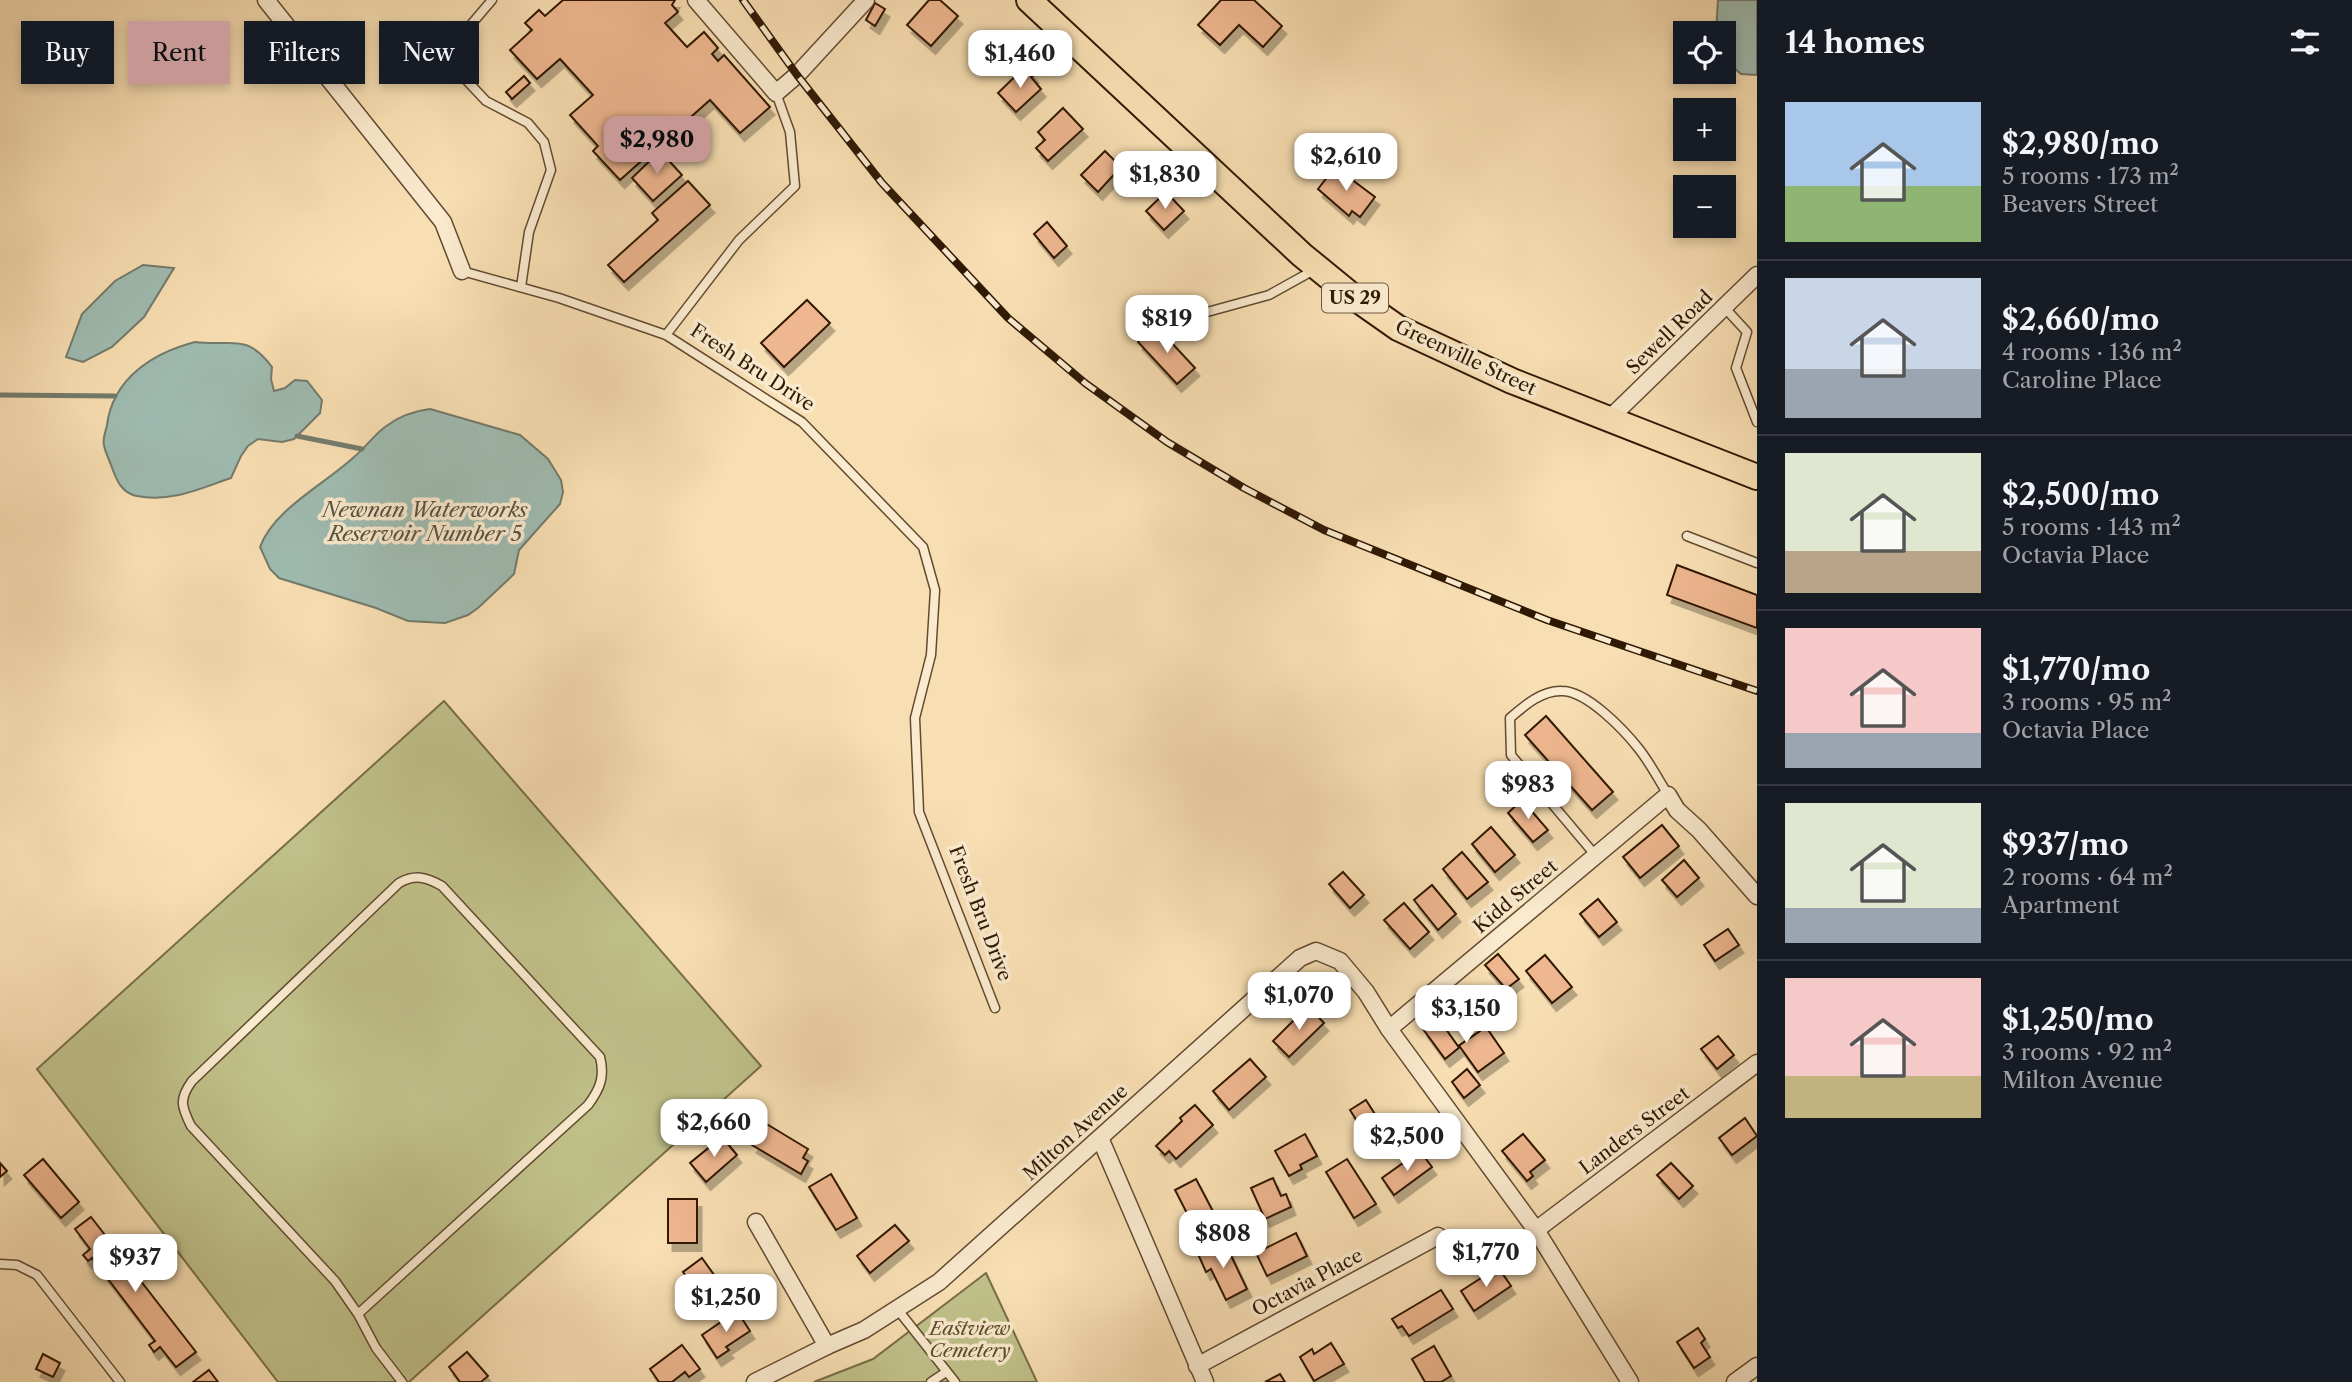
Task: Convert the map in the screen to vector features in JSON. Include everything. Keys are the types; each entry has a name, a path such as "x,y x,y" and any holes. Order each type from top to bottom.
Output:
{"main road":[{"name":"Greenville Street","path":"1029,0 1317,268 1398,328 1512,381 1757,476"}],"street":[{"name":"Fresh Bru Drive","path":"266,0 443,222 462,271"},
{"path":"696,0 776,93 797,75 866,0"},
{"name":"Sewell Road","path":"1610,418 1757,275"},
{"path":"1668,795 1678,810 1757,896"},
{"name":"Kidd Street","path":"1389,1029 1668,795"},
{"name":"Milton Avenue","path":"755,1382 864,1330 939,1282 1300,958 1316,951 1340,961 1366,992 1389,1029"},
{"path":"1389,1029 1536,1230 1630,1382"},
{"name":"Landers Street","path":"1536,1230 1757,1063"},
{"path":"1100,1138 1205,1382"},
{"path":"756,1222 827,1346"},
{"name":"Octavia Place","path":"1197,1366 1437,1236"},
{"path":"1735,1382 1757,1366"}],"lane":[{"path":"492,0 457,41 454,67 486,101 528,123 544,142 551,170 529,232 521,287"},
{"path":"666,335 739,240 795,186 790,132 776,93"},
{"path":"1200,314 1269,295 1317,268"},
{"name":"Fresh Bru Drive","path":"462,271 559,298 666,335 802,422 923,547 935,590 931,655 915,718 919,812 995,1008"},
{"path":"1724,307 1747,332 1757,337"},
{"path":"1747,332 1736,368 1757,422"},
{"path":"1687,536 1757,563"},
{"path":"1596,856 1511,755 1510,718 1532,699 1561,690 1581,696 1597,706 1640,749 1668,795"},
{"path":"358,1314 588,1105 601,1087 603,1068 600,1057 442,887 430,879 411,876 399,883 192,1081 184,1093 183,1109 191,1126 335,1281 358,1314 376,1348 401,1382"},
{"path":"0,1264 17,1265 37,1275 120,1382"},
{"path":"898,1310 955,1382"},
{"path":"931,1382 946,1372"}],"green space":[{"path":"444,701 761,1066 409,1382 278,1382 37,1069"},
{"name":"Eastview Cemetery","path":"986,1273 1037,1382 814,1382 873,1359"}],"water":[{"path":"1718,0 1757,0 1757,75 1741,74 1736,70 1736,21 1717,21"},
{"path":"143,265 174,268 144,317 112,347 83,362 66,357 82,314 115,281"},
{"path":"195,342 238,343 254,349 272,367 274,391 285,388 295,380 307,381 322,400 320,413 294,439 282,442 258,439 248,446 231,478 162,498 131,494 123,489 117,480 105,448 104,438 111,408 126,381 138,370 164,353"},
{"name":"Newnan Waterworks Reservoir Number 5","path":"430,409 520,435 548,459 561,480 563,492 560,504 519,550 514,574 478,608 468,615 445,623 408,621 376,608 279,578 270,569 260,547 277,521 390,423 406,415"}],"building":[{"path":"563,0 675,0 672,5 678,12 665,23 687,47 704,32 718,48 712,54 718,61 724,55 770,107 740,133 710,100 620,180 593,151 598,146 570,115 593,95 560,59 537,79 510,50 532,30 525,23 539,10 545,16"},
{"path":"929,0 940,0 958,16 931,46 907,25"},
{"path":"1221,0 1254,0 1282,26 1263,47 1239,25 1220,45 1198,25"},
{"path":"875,3 885,9 875,26 866,20"},
{"path":"1026,66 1041,89 1016,112 998,93"},
{"path":"524,76 530,83 512,99 506,92"},
{"path":"1063,108 1083,129 1048,161 1036,148 1045,140 1038,132"},
{"path":"660,151 682,175 653,201 632,178"},
{"path":"1105,151 1121,167 1098,192 1081,175"},
{"path":"1335,167 1375,197 1360,217 1352,211 1349,216 1318,189"},
{"path":"688,181 710,205 624,282 608,265 658,220 652,213"},
{"path":"1166,192 1184,211 1164,230 1146,211"},
{"path":"1047,222 1067,246 1054,258 1034,234"},
{"path":"807,300 830,323 784,367 761,343"},
{"path":"1156,326 1195,368 1177,384 1138,342"},
{"path":"1677,565 1757,595 1757,628 1667,595"},
{"path":"1546,716 1613,792 1592,810 1525,735"},
{"path":"1522,800 1548,830 1533,842 1508,813"},
{"path":"1662,825 1679,846 1640,878 1623,857"},
{"path":"1491,827 1515,855 1495,872 1472,844"},
{"path":"1462,852 1488,882 1467,899 1443,869"},
{"path":"1684,860 1699,878 1677,897 1662,880"},
{"path":"1343,872 1364,895 1350,908 1329,884"},
{"path":"1432,885 1456,914 1438,930 1414,900"},
{"path":"1598,899 1617,922 1599,937 1580,914"},
{"path":"1404,903 1429,932 1410,949 1384,920"},
{"path":"1728,929 1739,945 1715,961 1704,945"},
{"path":"1498,954 1519,979 1506,989 1485,965"},
{"path":"1545,955 1572,987 1552,1003 1526,971"},
{"path":"1308,1006 1324,1023 1289,1057 1273,1041"},
{"path":"1438,1018 1458,1046 1486,1027 1504,1053 1478,1072 1460,1047 1445,1059 1423,1029"},
{"path":"1718,1036 1734,1055 1717,1069 1701,1049"},
{"path":"1250,1059 1266,1077 1229,1110 1213,1091"},
{"path":"1467,1069 1480,1085 1464,1098 1452,1082"},
{"path":"1366,1100 1383,1127 1367,1137 1350,1110"},
{"path":"1195,1105 1213,1125 1176,1159 1169,1151 1165,1155 1156,1146"},
{"path":"1745,1118 1757,1136 1732,1155 1719,1138"},
{"path":"765,1123 808,1149 803,1158 808,1161 801,1174 752,1145"},
{"path":"1305,1134 1317,1156 1300,1165 1302,1169 1289,1176 1275,1151"},
{"path":"1523,1134 1545,1160 1530,1172 1533,1176 1527,1181 1502,1151"},
{"path":"722,1137 737,1155 706,1182 690,1163"},
{"path":"1420,1151 1432,1167 1394,1195 1382,1178"},
{"path":"43,1159 79,1202 61,1218 24,1175"},
{"path":"1347,1159 1376,1204 1354,1218 1326,1172"},
{"path":"0,1163 7,1171 0,1177"},
{"path":"1671,1163 1693,1186 1679,1199 1657,1175"},
{"path":"831,1174 857,1218 836,1230 809,1187"},
{"path":"1273,1178 1281,1196 1286,1194 1291,1207 1265,1219 1251,1188"},
{"path":"1196,1179 1217,1219 1190,1234 1183,1220 1189,1217 1175,1190"},
{"path":"668,1199 697,1199 697,1243 668,1243"},
{"path":"91,1217 196,1352 176,1367 160,1347 154,1352 149,1345 155,1341 92,1258 88,1261 83,1255 90,1249 75,1229"},
{"path":"895,1225 909,1241 870,1273 857,1256"},
{"path":"1296,1233 1307,1256 1267,1276 1256,1253"},
{"path":"1224,1241 1247,1289 1226,1300 1211,1269 1206,1272 1198,1254"},
{"path":"702,1258 722,1286 703,1299 683,1272"},
{"path":"1498,1267 1511,1286 1474,1311 1461,1291"},
{"path":"1441,1290 1453,1309 1409,1336 1402,1326 1398,1328 1392,1319"},
{"path":"737,1311 750,1331 726,1347 729,1350 717,1358 702,1335"},
{"path":"1698,1328 1705,1339 1701,1343 1710,1357 1694,1368 1677,1342"},
{"path":"1331,1343 1344,1364 1314,1381 1300,1357 1312,1349 1314,1354"},
{"path":"682,1345 700,1369 689,1377 685,1372 672,1382 659,1382 650,1369"},
{"path":"1434,1346 1451,1376 1441,1382 1425,1382 1412,1359"},
{"path":"467,1352 488,1376 481,1382 460,1382 449,1367"},
{"path":"43,1354 60,1363 53,1377 36,1369"},
{"path":"209,1370 218,1382 193,1382"},
{"path":"1280,1374 1285,1382 1265,1382"}],"waterway":[{"path":"0,395 115,396"},
{"path":"297,436 362,449"}],"railway":[{"path":"743,0 797,75 882,183 1008,318 1085,383 1167,442 1244,488 1324,530 1547,620 1757,691"}]}
